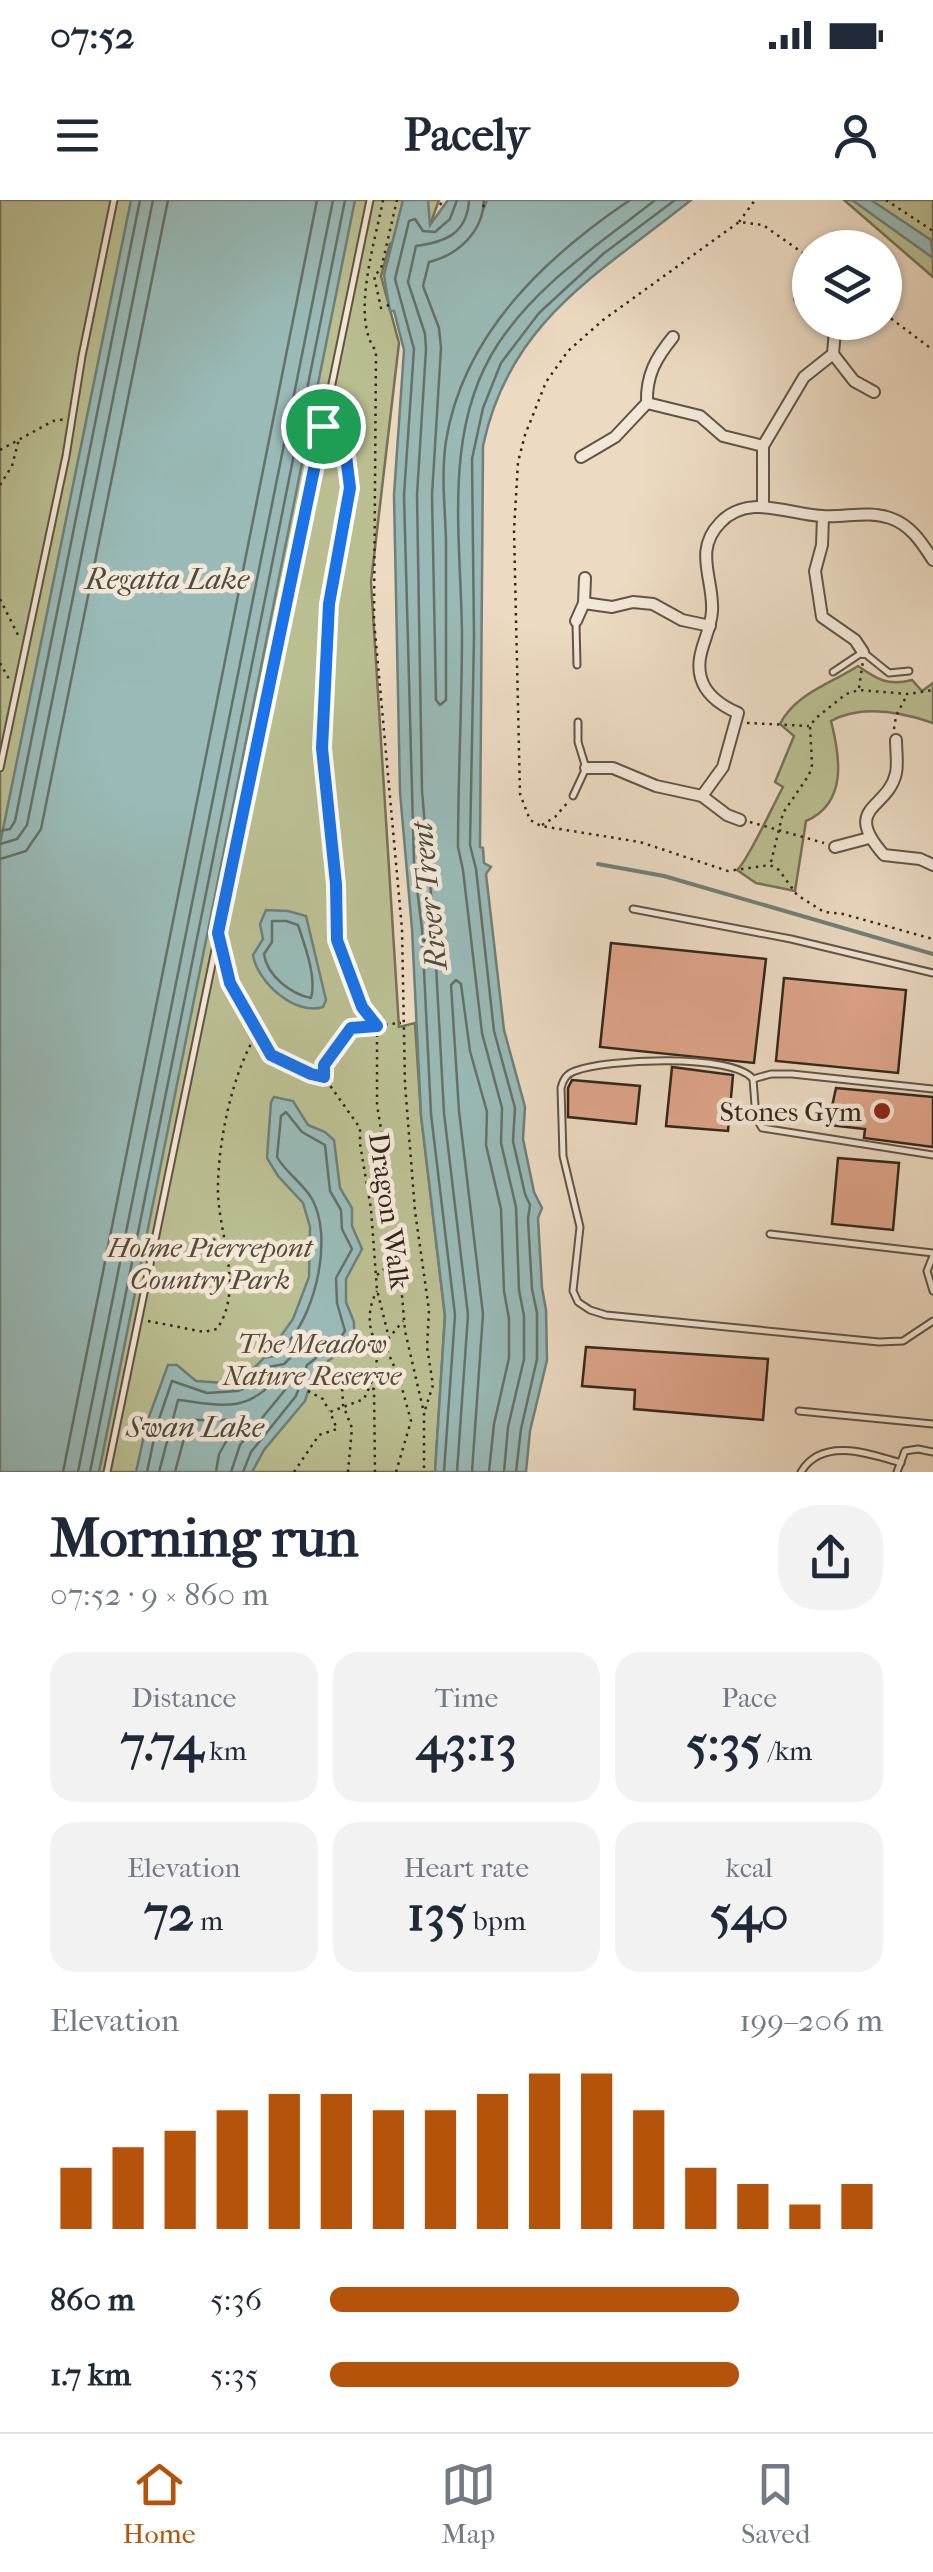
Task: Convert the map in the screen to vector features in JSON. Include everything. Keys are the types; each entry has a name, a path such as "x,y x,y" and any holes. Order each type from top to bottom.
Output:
{"street":[{"path":"581,456 615,437 647,403 646,385 666,339"},
{"path":"763,506 763,446 804,377 832,354 834,340"},
{"path":"832,354 854,381 874,392"},
{"path":"647,403 700,416 723,436 763,446"},
{"path":"702,796 723,767 736,718 709,694 701,679 701,652 713,608 704,564 706,545 719,524 738,510 763,506 823,516 871,514 892,518 912,531 933,560"},
{"path":"823,516 822,545 815,571 822,617 855,640 863,652"},
{"path":"576,621 584,603 585,578"},
{"path":"584,603 612,607 633,602 653,604 682,620 710,626"},
{"path":"896,740 896,774 868,813 870,838 884,855 920,858 933,865"},
{"path":"586,768 613,768 656,786 702,796 727,816 740,820"},
{"path":"835,847 870,838"}],"lane":[{"path":"0,768 66,456 114,200"},
{"path":"106,1472 370,200"},
{"path":"323,426 344,440"},
{"path":"576,621 577,666"},
{"path":"833,672 863,652 888,673 909,670"},
{"path":"573,796 586,768 578,742 578,722"},
{"path":"633,909 792,939 933,973"},
{"path":"933,1155 762,1128 756,1118 753,1080 737,1067 667,1061 584,1069 564,1078 561,1088 563,1156 580,1227 573,1291 578,1302 590,1310 606,1315 879,1342 903,1341 933,1321"},
{"path":"753,1080 771,1074 792,1074 933,1089"},
{"path":"770,1234 933,1254 928,1271 933,1291"},
{"path":"799,1411 933,1424"},
{"path":"800,1472 812,1457 830,1450 868,1453 900,1462"},
{"path":"897,1472 905,1452 933,1452"}],"path":[{"path":"384,200 364,311 367,340 376,351 374,620 402,930 403,1023 415,1210 429,1310 427,1346 433,1385 424,1413"},
{"path":"388,305 381,308 374,276 381,269 397,200"},
{"path":"440,206 443,200"},
{"path":"483,207 486,200"},
{"path":"740,222 755,200"},
{"path":"886,200 933,231"},
{"path":"902,327 933,350"},
{"path":"0,450 53,421 71,418"},
{"path":"0,485 12,466 19,438"},
{"path":"344,440 350,488 329,604 322,748 336,884 337,940 362,1007 377,1026 377,1106 404,1320 424,1413 424,1472"},
{"path":"0,599 12,629 26,646"},
{"path":"859,690 863,652"},
{"path":"0,663 16,692"},
{"path":"770,865 792,796 809,774 810,726 826,708 859,690 908,694 933,690"},
{"path":"896,740 896,716 908,694"},
{"path":"736,718 810,726"},
{"path":"541,826 555,817 573,796"},
{"path":"740,820 835,847"},
{"path":"218,933 230,983 271,1055 324,1077 324,1065 351,1028 403,1023"},
{"path":"138,1319 204,1332 216,1330 226,1316 229,1262 217,1185 236,1071 258,1032"},
{"name":"Dragon Walk","path":"324,1077 360,1128 377,1290 389,1338 404,1320"},
{"path":"376,1276 399,1258"},
{"path":"377,1290 369,1310 375,1344 387,1324"},
{"path":"375,1472 372,1388 378,1337"},
{"path":"387,1350 411,1421 396,1472"},
{"path":"350,1385 361,1367"},
{"path":"310,1381 372,1388"},
{"path":"342,1385 343,1405 352,1428 348,1472"},
{"path":"330,1412 364,1399 372,1388"},
{"path":"294,1472 319,1436 336,1429 323,1399 308,1391"}],"green space":[{"name":"Holme Pierrepont Country Park","path":"0,200 439,200 430,225 390,244 381,276 399,343 371,582 399,1027 415,1023 421,1115 445,1316 435,1472 0,1472"},
{"path":"844,200 933,200 933,277 902,250 902,230 879,230"},
{"path":"858,666 884,680 912,680 922,691 933,683 933,723 868,711 831,721 838,777 829,803 806,821 795,891 756,883 737,870 783,787 775,782 794,736 780,724 804,697"}],"water":[{"name":"Regatta Lake","path":"131,200 355,200 99,1472 0,1472 0,844"},
{"name":"River Trent","path":"403,200 428,200 430,225 448,200 484,200 483,210 487,200 691,200 592,277 536,333 514,365 496,403 483,446 480,847 484,863 491,867 486,874 504,1030 525,1107 523,1139 534,1192 542,1208 538,1218 547,1360 530,1431 526,1472 435,1472 445,1316 421,1115 412,929 400,792 394,495 404,350 394,311 390,311 384,275"},
{"path":"852,200 871,200 931,240 933,258 902,236 902,230 894,230"},
{"path":"266,910 306,916 326,1000 323,1007 290,1002 262,976 253,955 263,939 260,924"},
{"name":"Swan Lake","path":"274,1097 293,1101 308,1125 334,1140 340,1188 352,1208 352,1226 362,1249 346,1279 346,1302 354,1322 354,1337 315,1371 305,1401 264,1450 252,1472 136,1472 147,1422 168,1365 177,1365 196,1381 224,1383 243,1379 264,1358 282,1354 278,1340 293,1319 309,1277 310,1227 303,1203 267,1158"}],"building":[{"path":"611,943 766,959 754,1063 600,1047"},
{"path":"784,978 906,990 898,1073 776,1061"},
{"path":"672,1067 733,1075 728,1131 666,1126"},
{"path":"572,1080 640,1086 636,1124 568,1117 568,1088"},
{"name":"Stones Gym","path":"836,1088 933,1097 933,1147 864,1138 865,1129 828,1125"},
{"path":"838,1158 899,1163 893,1230 832,1224"},
{"path":"586,1347 768,1359 763,1420 634,1409 635,1390 582,1386"}],"waterway":[{"path":"598,864 664,876 933,954"}],"place":[{"name":"Stones Gym","path":"882,1111"}],"route":[{"path":"323,426 344,440 350,488 329,604 322,748 336,884 337,940 362,1007 377,1026 351,1028 324,1065 324,1077 271,1055 230,983 218,933 323,426"}],"park label":[{"name":"The Meadow Nature Reserve","path":"312,1359"}]}
